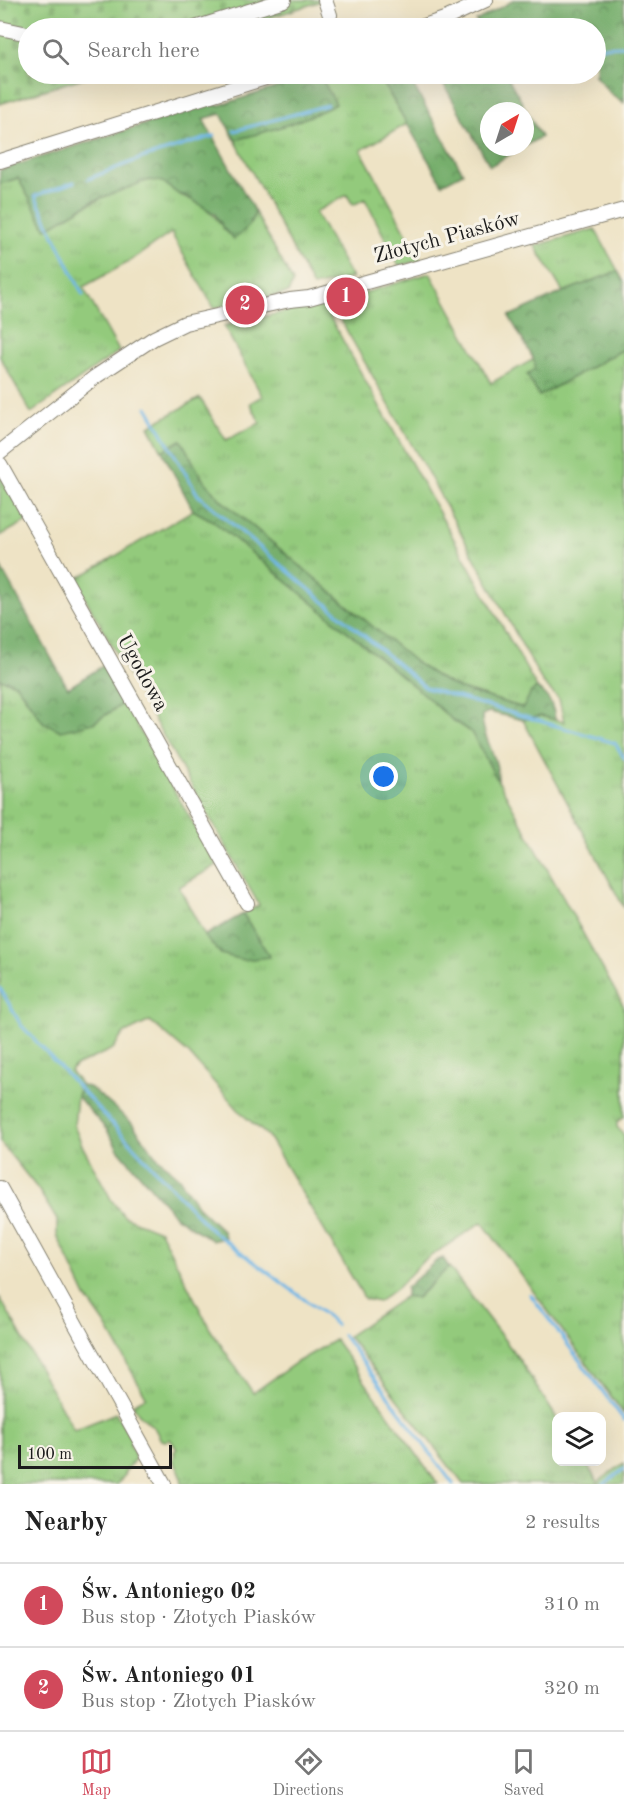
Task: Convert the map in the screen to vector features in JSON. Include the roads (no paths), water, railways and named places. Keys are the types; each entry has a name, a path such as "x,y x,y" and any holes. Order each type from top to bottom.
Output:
{"street":[{"path":"227,18 284,0"},
{"path":"325,0 330,15"},
{"path":"447,18 486,0"},
{"path":"0,28 18,32"},
{"path":"0,161 246,84"},
{"name":"Złotych Piasków","path":"0,452 95,377 154,338 184,323 309,297 624,210"},
{"name":"Ugodowa","path":"0,464 247,903"},
{"path":"0,1188 164,1484"}],"waterway":[{"path":"606,47 624,46"},
{"path":"234,131 327,105"},
{"path":"88,179 142,158 214,136"},
{"path":"74,182 35,196 83,295"},
{"path":"147,407 198,495 426,688 615,743 624,758"},
{"path":"0,988 21,1025 211,1230 336,1325"},
{"path":"530,1294 624,1420"},
{"path":"343,1335 453,1484"},
{"path":"604,1484 624,1469"}],"place":[{"name":"Św. Antoniego 02","path":"346,297"},
{"name":"Św. Antoniego 01","path":"245,305"}]}
